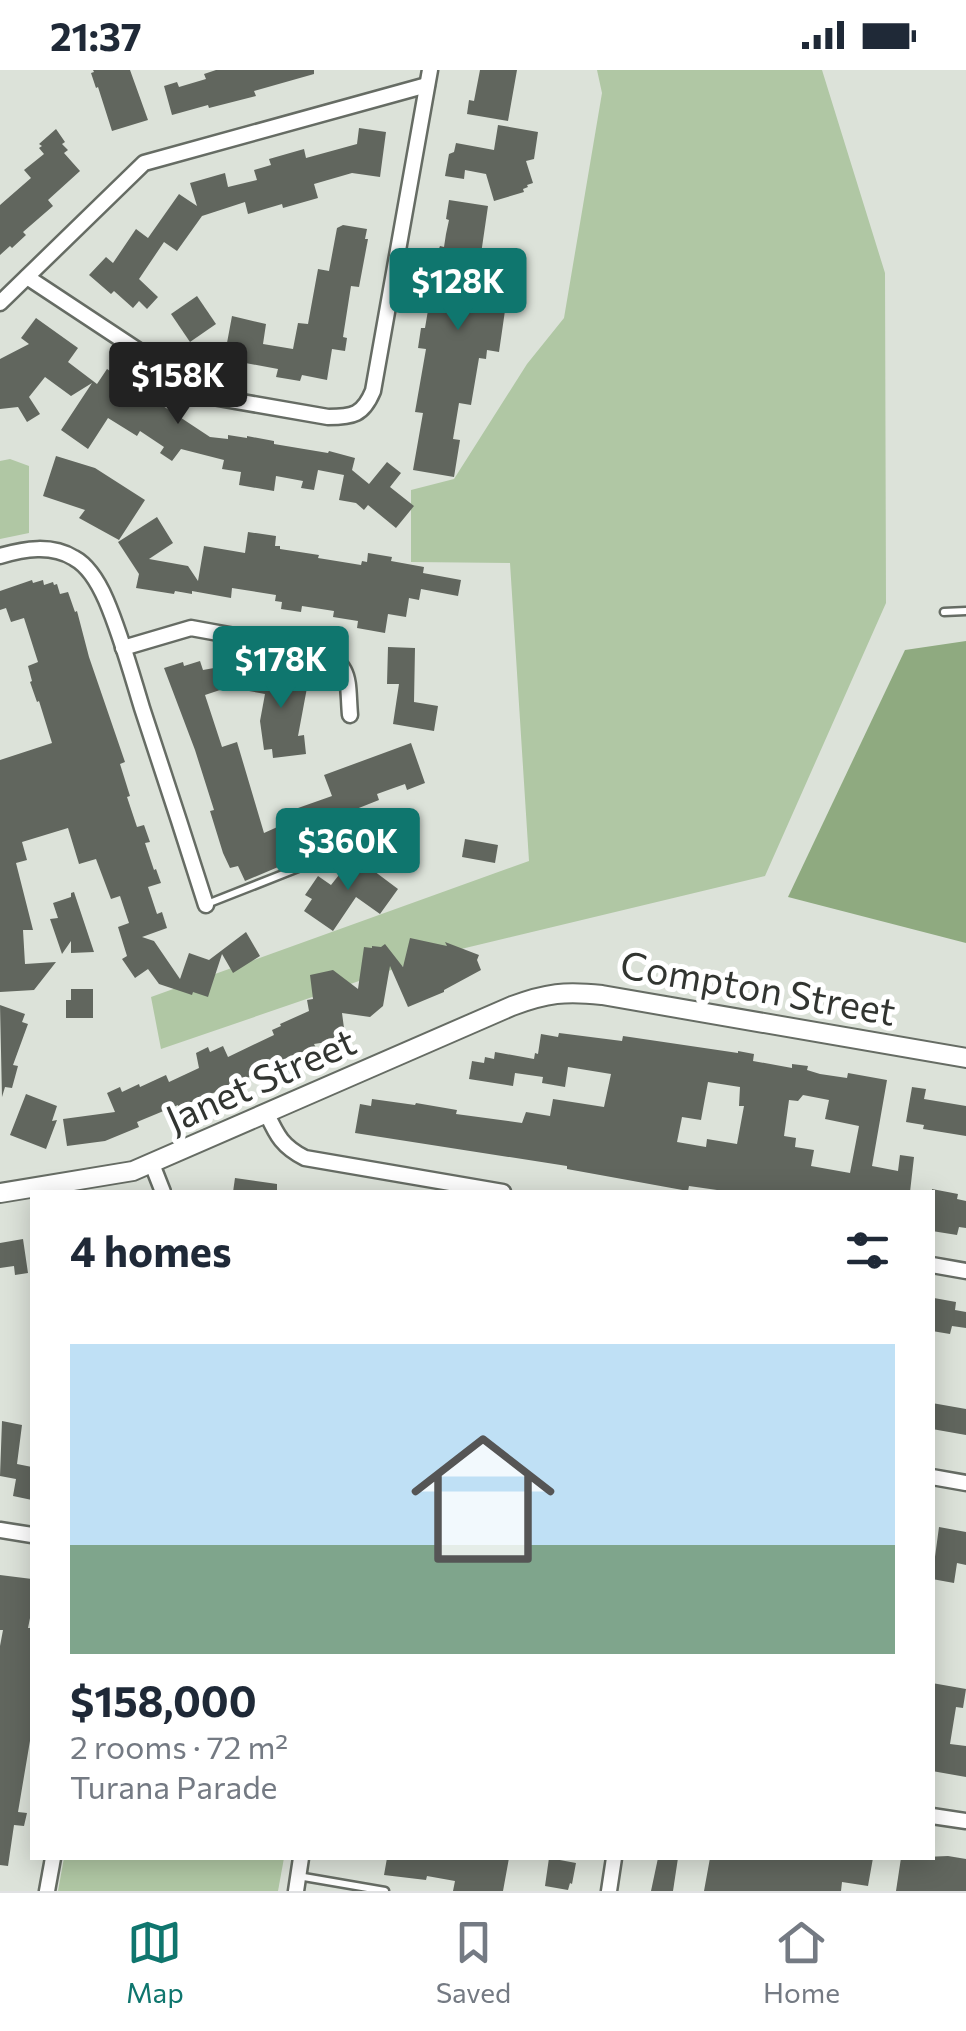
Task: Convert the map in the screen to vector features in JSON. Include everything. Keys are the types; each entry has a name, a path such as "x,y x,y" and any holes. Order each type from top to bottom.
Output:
{"street":[{"path":"0,303 26,277 144,163 428,77 374,391 358,413 328,417 208,396 26,277"},
{"path":"0,556 20,550 58,551 75,558 97,582 123,648 206,905"},
{"path":"123,648 191,628 316,651 334,658 344,668 350,715"},
{"name":"Compton Street","path":"538,996 569,992 602,995 966,1058"},
{"name":"Janet Street","path":"0,1193 121,1174 152,1164 538,996"},
{"path":"267,1114 288,1149 306,1158 491,1190"},
{"path":"152,1164 162,1190"},
{"path":"935,1266 966,1271"},
{"path":"935,1478 966,1483"},
{"path":"0,1530 30,1536"},
{"path":"935,1817 966,1822"},
{"path":"47,1891 53,1860"},
{"path":"609,1891 614,1860"}],"lane":[{"path":"944,612 966,610"},
{"path":"206,905 311,863"},
{"path":"297,1883 385,1891"}],"shaded area":[{"path":"597,70 822,70 885,273 886,603 765,876 432,956 161,1049 151,997 529,861 510,563 411,562 411,490 454,479 527,364 564,318 602,93"},
{"path":"10,459 29,466 29,533 0,539 0,461"},
{"path":"966,641 966,943 788,897 905,650"},
{"path":"64,1860 284,1860 278,1891 58,1891"}],"building":[{"path":"93,70 130,70 148,120 112,131"},
{"path":"216,70 314,70 314,74 254,91 256,96 172,115 164,86 177,82 179,87 206,79 204,74"},
{"path":"480,70 517,70 508,121 467,114 469,100 474,101"},
{"path":"498,125 538,132 534,159 526,161 533,183 524,192 494,201 486,174 465,170 464,179 445,176 449,154 454,152 456,143 494,150"},
{"path":"359,128 386,132 380,177 352,173 314,184 318,198 248,214 245,202 202,216 177,251 164,242 139,279 158,297 147,309 139,301 133,308 89,275 106,257 113,263 136,229 148,238 179,194 197,206 190,183 225,173 228,187 257,180 254,170 271,165 269,159 304,149 306,158 357,144"},
{"path":"56,129 68,150 64,153 80,171 48,200 53,206 23,232 26,235 0,255 0,205 31,178 24,170 44,154 39,144"},
{"path":"449,200 488,206 480,261 517,267 514,284 509,283 499,352 487,350 486,359 479,358 471,405 459,403 453,439 460,440 454,477 413,470 423,413 415,412 426,349 418,348 438,251 440,246 444,247"},
{"path":"343,225 367,229 368,239 359,287 351,286 343,337 347,338 345,351 332,349 327,380 302,375 300,381 276,377 278,369 224,359 232,316 266,324 263,344 293,349 298,323 308,324 318,269 329,271 337,228"},
{"path":"197,296 216,324 190,342 171,314"},
{"path":"36,318 78,348 68,362 97,384 107,369 210,437 247,436 355,458 352,470 369,484 387,462 401,473 390,487 414,506 396,528 368,505 364,510 356,503 339,500 344,475 318,470 314,490 301,488 303,481 276,476 274,491 239,485 241,472 222,469 224,460 181,449 172,461 160,453 164,447 140,431 137,436 108,418 88,449 61,430 92,383 71,396 45,377 29,397 40,414 27,422 18,407 0,409 0,359 29,344 21,338"},
{"path":"56,456 95,468 145,500 119,540 79,518 85,510 43,496"},
{"path":"157,517 173,543 149,559 188,566 198,581 204,546 245,553 248,532 276,536 275,546 280,549 319,555 318,558 361,565 362,561 367,562 368,553 392,557 391,561 424,567 423,573 461,580 458,596 421,589 419,600 409,598 406,617 388,614 385,633 357,628 358,621 333,617 334,611 302,606 301,612 281,609 282,602 275,601 276,595 232,588 231,598 136,588 139,574 118,542"},
{"path":"43,580 44,585 57,584 60,594 68,592 77,611 125,762 120,764 130,796 127,797 137,827 144,825 150,842 145,843 161,883 148,887 157,914 162,912 167,928 142,937 154,941 180,979 189,953 209,960 246,932 260,956 233,973 222,954 208,997 159,984 148,969 135,978 122,959 127,956 118,927 129,923 120,896 111,899 96,859 79,864 68,828 22,842 27,860 16,863 33,930 23,930 25,964 56,962 34,990 0,992 0,760 52,743 30,682 28,666 38,662 24,618 11,622 6,608 0,610 0,591"},
{"path":"388,647 415,648 414,702 438,706 434,731 393,724 399,684 387,684"},
{"path":"200,661 203,670 225,666 232,686 205,695 222,747 237,742 264,833 293,820 290,814 298,808 332,796 324,775 411,743 425,783 407,790 405,784 377,794 379,800 326,821 348,824 283,847 290,862 245,881 238,866 230,868 223,853 195,750 164,668"},
{"path":"254,668 309,677 298,736 304,735 306,754 273,758 272,749 264,750 260,721 265,694 249,691"},
{"path":"387,821 405,868 380,864"},
{"path":"465,839 498,845 495,863 462,857"},
{"path":"354,856 398,889 380,914 356,897 333,931 304,911 312,899 305,895 318,876 331,885"},
{"path":"74,892 94,952 71,953 71,941 62,954 50,919 58,918 53,903 71,897"},
{"path":"410,938 447,946 445,942 479,955 481,970 408,1007 390,966 383,1006 370,1017 342,1013 344,1028 333,1041 314,1044 316,1048 179,1108 178,1105 137,1122 139,1127 105,1141 67,1146 63,1119 115,1112 107,1093 120,1087 122,1092 139,1084 140,1087 166,1075 169,1082 199,1068 196,1053 208,1047 210,1052 223,1046 228,1057 274,1035 272,1030 280,1024 309,1011 307,1000 313,999 310,975 333,970 358,989 364,947 385,944 403,967"},
{"path":"71,989 93,989 93,1018 66,1018 66,1000 71,1000"},
{"path":"0,1005 25,1014 22,1022 28,1024 13,1065 18,1066 12,1088 5,1087 2,1097"},
{"path":"541,1034 622,1041 623,1036 738,1051 754,1054 753,1061 792,1068 792,1064 808,1066 807,1070 820,1074 847,1078 848,1073 887,1080 872,1166 898,1171 900,1155 914,1157 910,1190 717,1190 689,1186 682,1190 567,1166 355,1133 360,1104 371,1106 372,1099 416,1103 457,1110 456,1114 522,1123 526,1112 550,1116 553,1099 604,1107 611,1074 568,1067 565,1087 542,1083 543,1077 515,1073 513,1086 469,1079 472,1061 484,1063 485,1057 494,1059 495,1052 534,1059","holes":["708,1082 740,1087 739,1106 744,1106 737,1144 707,1139 706,1147 677,1142 682,1117 701,1120","803,1095 829,1100 825,1119 859,1126 850,1173 811,1166 814,1150 795,1147 796,1138 784,1136 789,1100 798,1101"]},
{"path":"912,1087 926,1089 924,1099 966,1106 966,1136 906,1122"},
{"path":"26,1094 57,1106 52,1121 57,1120 46,1149 10,1135"},
{"path":"235,1178 277,1184 277,1190 233,1190"},
{"path":"932,1190 958,1194 957,1199 966,1201 966,1228 959,1227 957,1235 935,1231"},
{"path":"23,1239 28,1273 15,1275 14,1266 0,1268 0,1243"},
{"path":"935,1298 956,1302 955,1310 966,1312 966,1328 952,1326 950,1334 935,1332"},
{"path":"935,1404 966,1409 966,1435 935,1430"},
{"path":"2,1421 22,1425 17,1464 30,1467 30,1500 13,1496 16,1479 0,1476"},
{"path":"939,1527 966,1532 966,1565 957,1563 954,1583 935,1580"},
{"path":"0,1575 30,1579 30,1741 18,1812 27,1813 24,1826 14,1825 8,1866 0,1865"},
{"path":"935,1684 966,1689 963,1708 956,1707 950,1744 966,1746 966,1777 935,1772"},
{"path":"935,1857 966,1859 966,1891 896,1891 901,1860 935,1860"},
{"path":"387,1860 509,1860 503,1891 453,1891 455,1881 384,1875"},
{"path":"549,1860 576,1863 568,1890 545,1886"},
{"path":"658,1860 678,1860 673,1891 651,1891"},
{"path":"710,1860 873,1860 868,1886 842,1882 841,1891 704,1891"}]}
